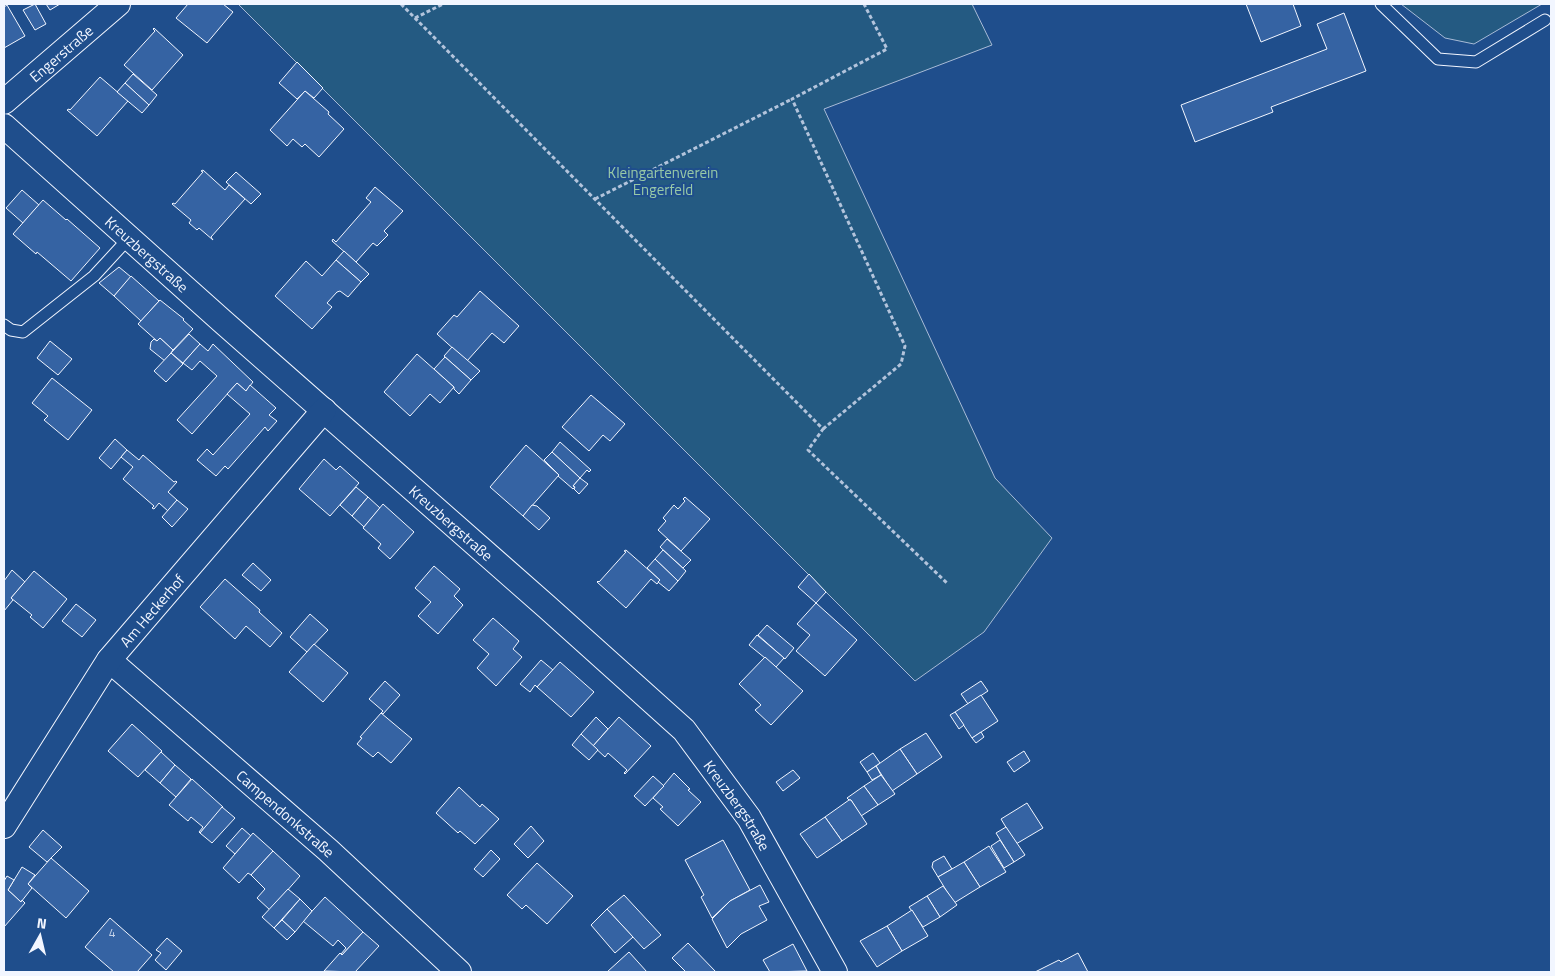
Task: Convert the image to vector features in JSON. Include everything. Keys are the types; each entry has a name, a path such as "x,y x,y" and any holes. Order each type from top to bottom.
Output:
{"street":[{"name":"Engerstraße","path":"4,102 118,4"},
{"name":"Kreuzbergstraße","path":"4,126 540,600 684,730 749,818 834,972"},
{"name":"Am Heckerhof","path":"4,826 109,660 324,410"},
{"name":"Campendonkstraße","path":"109,660 328,850 459,972"}],"lane":[{"path":"1380,4 1438,59 1476,62 1545,20"},
{"path":"4,325 11,330 23,332 94,276 129,238"}],"path":[{"path":"401,4 823,428"},
{"path":"415,18 442,4"},
{"path":"595,199 887,49 864,4"},
{"path":"792,99 904,346 901,364 823,428 808,450 948,584"}],"green space":[{"name":"Kleingartenverein Engerfeld","path":"238,4 972,4 992,45 824,109 995,478 1052,538 984,632 915,681"},
{"path":"1401,4 1542,4 1474,44 1445,38"}],"building":[{"path":"35,4 46,24 35,30 23,10"},
{"path":"46,4 60,4 50,10"},
{"path":"188,4 223,4 233,12 207,43 176,18"},
{"path":"1246,4 1293,4 1301,26 1261,42"},
{"path":"7,5 25,36 4,48 4,7"},
{"path":"1344,13 1366,71 1271,107 1273,112 1195,142 1181,105 1327,49 1317,24"},
{"path":"154,28 183,55 152,90 124,65 155,31"},
{"path":"297,62 323,88 314,98 305,91 297,99 279,83"},
{"path":"133,74 157,95 149,105 125,83"},
{"path":"100,77 128,101 97,136 67,110 70,110"},
{"path":"125,83 149,105 142,113 117,92"},
{"path":"305,91 329,112 328,114 344,129 319,157 305,144 302,147 293,139 287,146 270,130"},
{"path":"203,170 225,190 229,185 245,199 211,237 213,240 199,228 197,230 189,223 191,220 172,204 175,204"},
{"path":"236,172 261,194 251,204 226,182"},
{"path":"375,187 403,211 384,231 388,235 377,246 373,243 356,262 332,241 333,239 336,242 371,202 366,198"},
{"path":"22,190 39,205 23,223 6,208"},
{"path":"43,200 100,248 71,281 13,234"},
{"path":"344,251 369,274 361,282 336,260"},
{"path":"336,260 361,282 348,297 340,291 337,292 327,303 332,307 312,329 275,296 306,261 322,276"},
{"path":"119,267 131,277 114,296 99,283"},
{"path":"131,276 159,301 141,321 114,296"},
{"path":"480,291 519,326 504,343 492,333 467,361 437,334 454,315 457,317"},
{"path":"160,300 184,319 193,329 173,350 160,338 157,341 138,324"},
{"path":"189,334 200,344 183,363 171,353"},
{"path":"160,338 173,350 165,361 150,349 151,342 154,339 157,341"},
{"path":"50,341 72,359 58,375 37,358"},
{"path":"200,344 208,351 213,344 253,382 246,391 237,383 192,434 177,420 217,376 200,361 192,370 183,363"},
{"path":"452,347 480,371 471,380 444,356"},
{"path":"171,353 183,364 166,382 154,371"},
{"path":"417,354 454,387 440,403 430,394 410,416 384,392"},
{"path":"445,357 471,380 459,394 434,369"},
{"path":"52,378 92,410 68,440 44,420 48,416 32,403"},
{"path":"237,383 246,391 250,385 276,408 269,415 277,421 268,431 265,427 228,469 225,466 216,476 197,460 207,449 213,455 250,414 227,394"},
{"path":"591,395 625,424 610,441 603,435 589,451 562,427"},
{"path":"115,439 127,450 111,469 99,458"},
{"path":"560,442 591,470 589,472 587,470 580,478 552,452"},
{"path":"526,445 559,475 523,516 490,487"},
{"path":"127,450 139,460 143,455 174,482 177,482 168,492 177,500 168,511 159,503 154,509 152,508 154,506 123,479 133,467 121,457"},
{"path":"552,452 580,478 573,486 575,487 573,489 544,460"},
{"path":"324,459 336,470 340,466 359,483 330,516 299,489"},
{"path":"580,478 588,484 579,494 573,486"},
{"path":"356,487 368,497 352,516 340,505"},
{"path":"368,497 380,508 364,527 352,516"},
{"path":"685,497 710,519 681,551 658,530 666,521 663,518 674,505 678,509 685,501 683,499"},
{"path":"177,500 188,509 172,527 162,517"},
{"path":"383,504 414,532 390,559 378,548 381,544 363,528"},
{"path":"532,505 537,506 550,518 539,530 523,516"},
{"path":"667,539 691,560 683,568 660,547"},
{"path":"626,550 660,580 657,584 651,579 626,608 597,582"},
{"path":"663,550 686,571 678,581 655,559"},
{"path":"655,559 678,581 669,591 658,582 660,580 647,568"},
{"path":"253,563 271,580 261,591 242,575"},
{"path":"434,566 460,589 454,596 463,605 438,634 418,616 431,602 415,588"},
{"path":"12,570 25,582 11,598 13,600 4,611 4,581"},
{"path":"34,571 67,599 43,628 30,617 32,615 11,598"},
{"path":"809,574 826,592 816,603 798,587"},
{"path":"225,579 260,610 259,612 282,633 270,647 246,626 235,639 200,607"},
{"path":"816,603 857,640 825,676 796,651 810,635 797,624"},
{"path":"76,604 96,620 82,637 62,621"},
{"path":"310,614 328,630 307,652 290,637"},
{"path":"493,618 519,641 513,649 522,657 496,686 477,668 489,654 473,640"},
{"path":"767,625 794,648 785,659 758,635"},
{"path":"757,635 784,658 776,667 749,645"},
{"path":"314,644 348,673 323,702 289,672"},
{"path":"765,657 803,691 771,725 755,710 761,705 739,684"},
{"path":"541,660 553,670 537,687 535,685 530,692 520,684"},
{"path":"560,662 594,692 571,717 537,687"},
{"path":"385,681 400,695 383,714 381,713 383,711 369,699"},
{"path":"981,681 988,691 968,704 961,694"},
{"path":"981,695 998,721 972,738 955,712"},
{"path":"955,712 964,725 959,729 950,715"},
{"path":"381,713 412,739 391,763 378,752 373,757 357,744 362,738 360,737"},
{"path":"596,717 608,729 593,746 581,734"},
{"path":"619,717 651,746 625,774 627,770 608,753 605,757 593,746"},
{"path":"132,724 162,751 138,777 108,751"},
{"path":"981,732 984,737 976,743 972,738"},
{"path":"926,733 942,757 917,774 900,749"},
{"path":"581,734 598,750 589,760 572,745"},
{"path":"900,749 917,774 892,791 876,766"},
{"path":"1024,751 1030,761 1014,772 1007,762"},
{"path":"161,752 175,765 160,783 145,770"},
{"path":"873,753 880,763 867,772 860,762"},
{"path":"175,765 191,779 176,797 160,783"},
{"path":"876,766 881,775 872,780 867,772"},
{"path":"793,770 800,778 783,791 776,782"},
{"path":"674,773 701,802 678,826 660,809 663,807 653,798"},
{"path":"881,775 895,794 878,805 864,786"},
{"path":"653,776 664,786 645,806 634,796"},
{"path":"192,779 223,807 200,833 203,827 191,817 188,821 169,805"},
{"path":"864,786 878,805 861,816 851,800 847,798"},
{"path":"459,787 480,807 482,804 499,819 475,844 460,831 458,833 436,813"},
{"path":"851,800 867,824 842,841 825,817"},
{"path":"1027,803 1043,828 1016,844 1001,819"},
{"path":"222,807 235,818 212,843 200,833"},
{"path":"825,817 842,841 817,858 800,834"},
{"path":"531,826 544,841 528,858 514,844"},
{"path":"1006,827 1025,855 1014,862 996,833"},
{"path":"242,828 251,836 235,854 226,846"},
{"path":"43,830 62,847 47,862 29,847"},
{"path":"253,833 273,851 251,875 248,873 239,883 223,868"},
{"path":"723,840 750,890 730,901 712,918 701,897 704,895 685,860"},
{"path":"1000,840 1014,862 1004,868 991,846"},
{"path":"989,846 1006,872 980,887 964,862"},
{"path":"491,850 500,859 483,877 474,869"},
{"path":"273,851 300,876 270,910 257,898 265,889 251,875"},
{"path":"944,856 952,869 938,877 932,867 933,862"},
{"path":"51,858 89,891 66,918 28,884"},
{"path":"964,862 980,887 954,903 938,877"},
{"path":"537,863 573,896 547,924 526,905 522,909 507,895"},
{"path":"22,867 35,875 28,884 32,888 21,902 8,890"},
{"path":"7,876 14,880 8,890 21,902 22,900 25,903 4,927 4,881"},
{"path":"760,885 769,902 759,906 767,920 741,934 727,948 712,919 730,901"},
{"path":"943,886 957,905 940,917 927,896"},
{"path":"288,889 300,899 274,928 262,917"},
{"path":"624,895 661,935 644,949 607,909"},
{"path":"927,896 940,917 923,927 909,907"},
{"path":"325,897 363,932 342,955 346,948 338,940 333,946 303,921"},
{"path":"300,899 312,911 295,932 282,920"},
{"path":"607,909 633,937 615,953 591,925"},
{"path":"912,910 928,936 902,951 887,926"},
{"path":"110,918 152,955 137,972 114,972 85,947"},
{"path":"282,920 295,932 287,940 274,928"},
{"path":"887,926 902,951 877,967 860,941"},
{"path":"363,932 379,946 355,972 324,971 340,953 342,955"},
{"path":"167,938 182,951 166,970 155,960 161,953 156,950"},
{"path":"688,943 716,972 686,972 672,958"},
{"path":"793,944 807,971 770,972 763,960"},
{"path":"629,952 647,972 607,972"},
{"path":"1078,953 1088,972 1035,972 1059,960 1061,962"}]}
